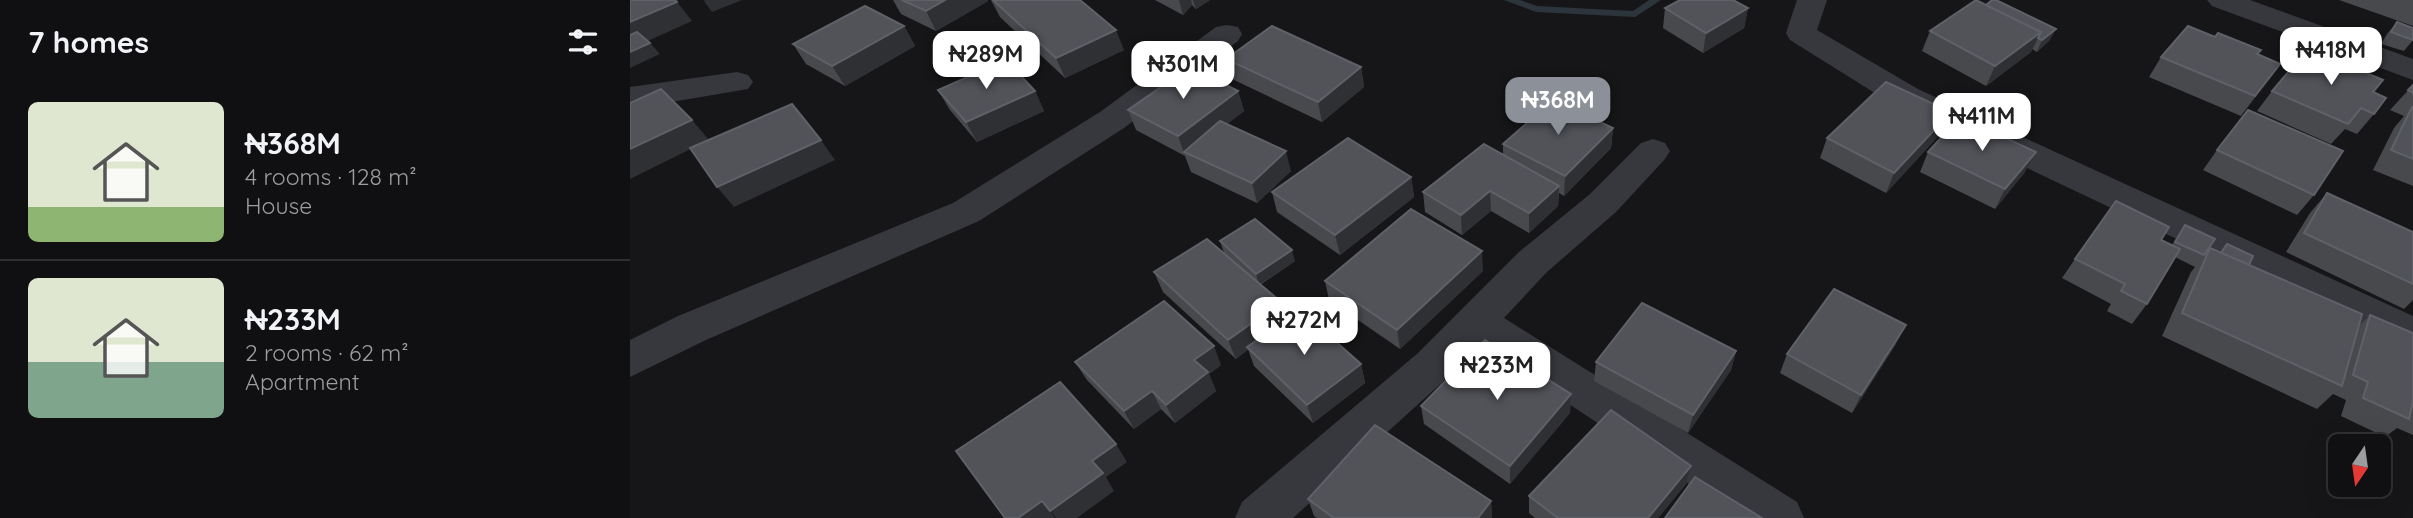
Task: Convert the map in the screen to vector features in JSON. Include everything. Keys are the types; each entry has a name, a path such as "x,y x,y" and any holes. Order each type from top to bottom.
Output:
{"street":[{"path":"1812,0 1801,33 1906,97 2413,334"},
{"path":"2222,0 2413,70"},
{"path":"630,360 692,328 966,212 1112,120 1227,34"},
{"path":"630,98 737,82"},
{"path":"1259,518 1433,365 1533,262 1603,202 1653,151"},
{"path":"1475,320 1780,518"}],"building":[{"path":"630,0 675,0 677,2 630,22"},
{"path":"902,0 945,0 926,11"},
{"path":"993,0 1080,0 1116,30 1056,58"},
{"path":"1680,0 1733,0 1748,8 1706,33 1665,8"},
{"path":"1976,0 2041,32 1995,66 1930,31"},
{"path":"1992,0 2056,29 2042,40 2038,38 2041,32 1986,5"},
{"path":"865,6 904,26 832,66 793,44"},
{"path":"2397,22 2413,28 2413,40 2391,32"},
{"path":"1272,26 1361,67 1318,102 1226,59"},
{"path":"2188,26 2215,37 2218,33 2261,50 2257,54 2280,64 2255,96 2161,57"},
{"path":"637,32 650,43 630,52 630,35"},
{"path":"2308,49 2383,80 2373,92 2386,98 2374,114 2361,108 2348,124 2272,91"},
{"path":"1006,60 1035,91 966,122 938,90"},
{"path":"1190,67 1238,91 1178,136 1128,110"},
{"path":"1886,82 1951,112 1894,173 1827,138"},
{"path":"661,89 692,120 630,149 630,103"},
{"path":"1553,100 1613,128 1565,176 1503,144"},
{"path":"792,104 821,140 717,187 690,148"},
{"path":"2413,108 2413,159 2391,150"},
{"path":"2248,110 2343,151 2314,195 2217,150"},
{"path":"1960,117 2036,152 2005,189 1928,152"},
{"path":"1220,121 1286,151 1252,183 1184,152"},
{"path":"1348,138 1411,177 1335,235 1272,192"},
{"path":"1484,144 1559,186 1529,213 1490,191 1461,215 1423,192"},
{"path":"2327,193 2413,232 2413,284 2304,233"},
{"path":"2116,201 2169,227 2161,240 2180,249 2147,304 2121,291 2125,284 2075,259"},
{"path":"1411,209 1482,251 1397,330 1325,281"},
{"path":"1255,219 1292,250 1256,274 1220,241"},
{"path":"2185,225 2215,239 2204,255 2175,242"},
{"path":"1207,239 1281,302 1228,340 1154,272"},
{"path":"2227,244 2253,256 2249,265 2221,253"},
{"path":"2210,248 2362,314 2342,386 2182,313"},
{"path":"1834,289 1906,325 1861,395 1787,354"},
{"path":"1164,301 1214,346 1194,360 1208,372 1166,405 1152,391 1124,411 1075,362"},
{"path":"1642,303 1736,351 1693,415 1596,362"},
{"path":"1300,310 1361,364 1307,405 1247,347"},
{"path":"2370,315 2413,333 2413,406 2409,419 2363,398 2368,382 2353,375"},
{"path":"1485,340 1571,394 1510,466 1421,406"},
{"path":"1060,382 1116,444 1092,461 1103,473 1050,511 1042,501 1018,518 1005,518 956,451"},
{"path":"1611,410 1691,466 1648,518 1558,518 1529,496"},
{"path":"1375,425 1491,501 1478,518 1334,518 1308,499"},
{"path":"1695,477 1762,518 1665,518"}],"waterway":[{"path":"1509,0 1536,9 1635,14 1656,0"}]}
